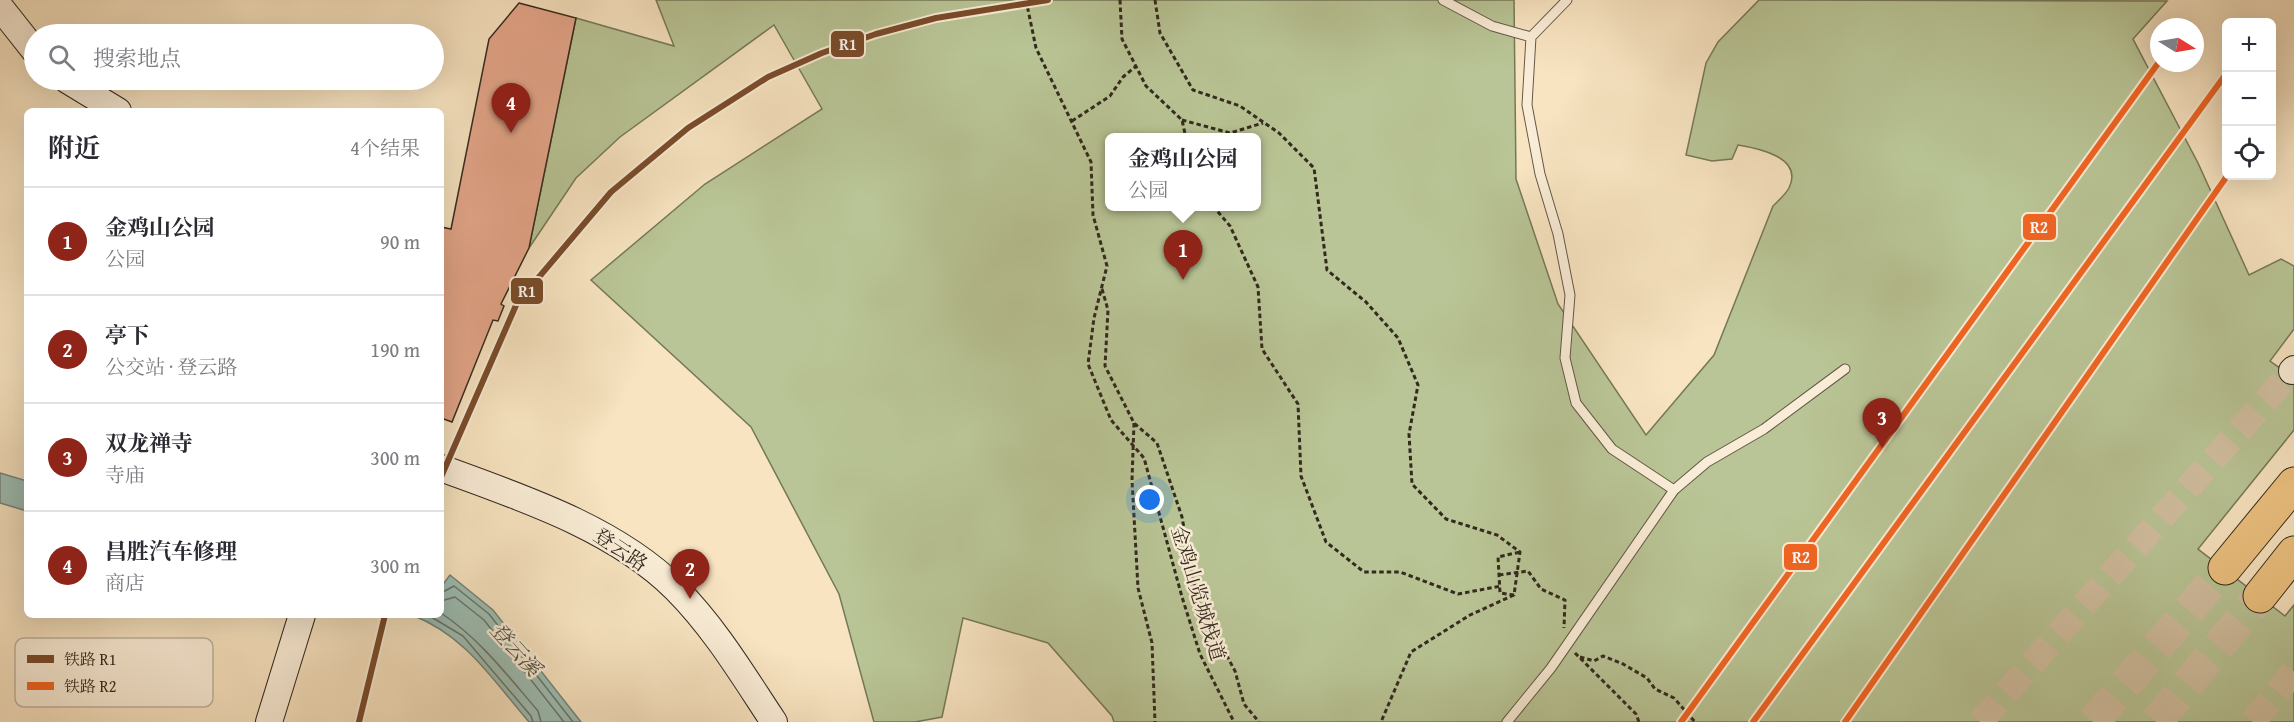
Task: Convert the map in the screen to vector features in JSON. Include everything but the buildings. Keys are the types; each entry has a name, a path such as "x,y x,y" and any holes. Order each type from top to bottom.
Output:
{"highway":[{"path":"2224,568 2294,484"},
{"path":"2260,596 2294,554"}],"street":[{"path":"0,7 24,37"},
{"path":"83,90 113,108"},
{"name":"登云路","path":"444,469 589,527 651,569 674,587 692,606 722,644 774,722"},
{"path":"268,722 301,618"}],"lane":[{"path":"1443,0 1492,26 1531,38"},
{"path":"1567,0 1531,38 1527,105 1540,174 1558,234 1570,295 1565,358 1576,403 1612,448 1674,490"},
{"path":"1507,722 1551,668 1674,490 1707,462 1773,423 1845,369"}],"path":[{"name":"金鸡山览城栈道","path":"1026,0 1036,48 1091,162 1093,215 1107,266 1088,364 1111,420 1144,458 1200,654 1234,722"},
{"path":"1120,0 1122,39 1146,86 1182,120 1230,133 1263,123"},
{"path":"1155,0 1160,33 1193,90 1240,106 1279,134 1314,168 1327,270 1366,302 1398,338 1418,385 1409,434 1412,484 1446,519 1497,535 1520,552"},
{"path":"1072,121 1110,96 1123,76 1136,66"},
{"path":"1182,120 1185,133"},
{"path":"1217,211 1230,226 1258,287 1262,349 1298,404 1301,476 1326,542 1364,572 1400,572 1458,594 1501,586"},
{"path":"1102,289 1108,310 1105,366 1134,423 1157,444 1182,517 1197,600 1235,671 1244,704 1259,722"},
{"path":"1134,423 1132,480 1138,588 1152,644 1155,722"},
{"path":"1514,595 1500,593 1498,557 1520,552"},
{"path":"1514,595 1520,552"},
{"path":"1498,575 1528,571 1541,589 1565,600 1564,628 1573,635 1574,653 1636,714 1639,722"},
{"path":"1381,722 1411,652 1470,615 1514,595"},
{"path":"1578,657 1594,662 1603,656 1623,663 1647,678 1655,689 1674,698 1695,722"}],"green space":[{"path":"656,0 1514,0 1516,179 1558,304 1646,435 1714,355 1773,206 1788,190 1792,177 1790,169 1776,156 1746,146 1738,145 1732,159 1712,161 1686,155 1706,63 1718,42 1759,0 2167,1 2133,39 2198,163 2249,275 2281,259 2294,266 2294,329 2270,361 2294,378 2294,430 2198,549 2285,616 2294,605 2294,722 1114,722 1112,716 1048,643 963,618 942,717 915,722 874,722 839,594 751,427 591,280 705,184 822,109 774,25 620,137 576,178 529,248 576,18 674,46"}],"water":[{"path":"0,473 24,480 24,510 0,503"},
{"name":"登云溪","path":"450,575 493,610 581,722 529,722 477,660 448,635 418,618 444,618 444,583"}],"tunnel":[{"path":"1980,722 2292,371"},
{"path":"2093,722 2225,568"},
{"path":"2156,722 2260,596"},
{"path":"2253,722 2294,671"}],"rail line":[{"name":"R1","path":"444,470 517,303 611,192 688,128 768,77 822,53 876,34 936,18 1048,0"},
{"name":"R2","path":"1681,722 2152,72"},
{"name":"R2","path":"1753,722 2222,79"},
{"name":"R2","path":"1845,722 2224,180"},
{"name":"R1","path":"359,722 384,618"}],"place":[{"name":"昌胜汽车修理","path":"511,133"},
{"name":"金鸡山公园","path":"1183,280"},
{"name":"双龙禅寺","path":"1882,448"},
{"name":"亭下","path":"690,599"}]}
